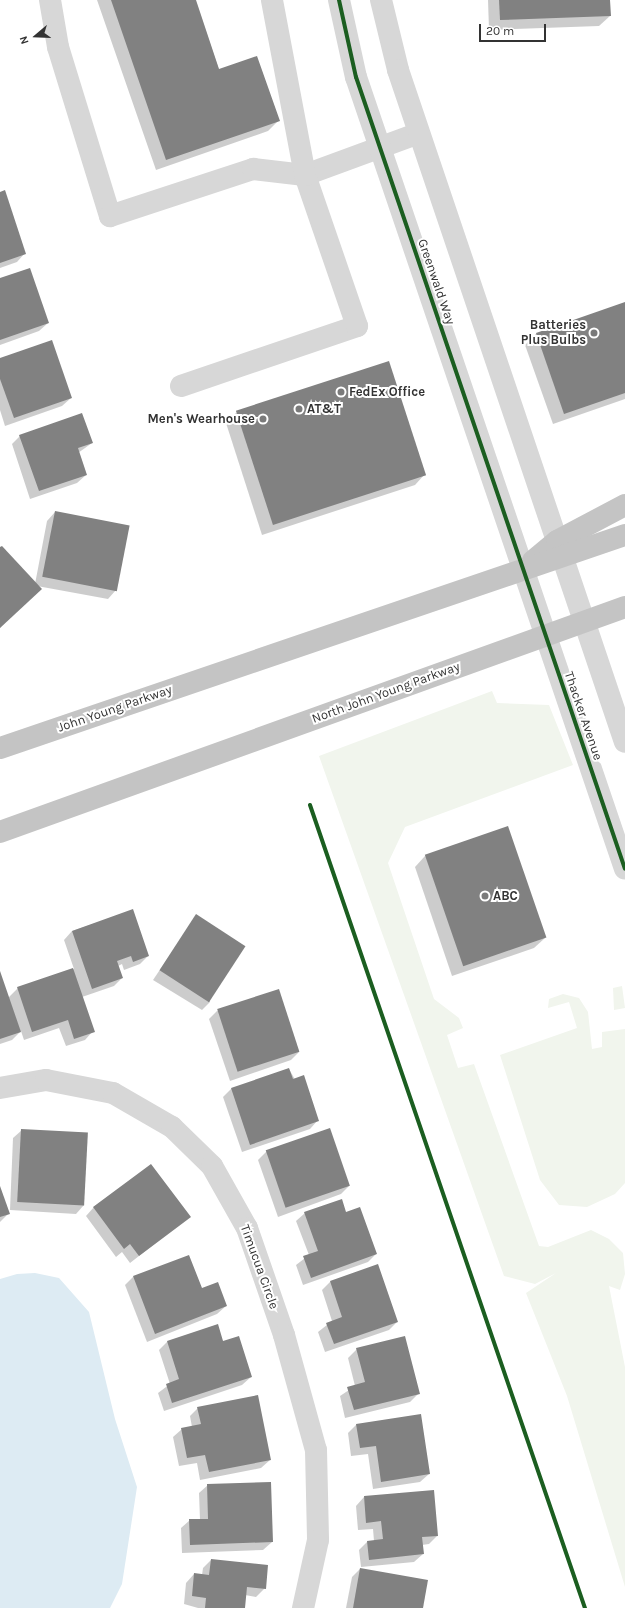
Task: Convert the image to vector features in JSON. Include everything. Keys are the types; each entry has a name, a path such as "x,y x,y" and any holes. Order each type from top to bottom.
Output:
{"highway":[{"path":"523,569 560,549 625,505"},
{"path":"560,549 625,535"},
{"name":"John Young Parkway","path":"0,748 523,569"},
{"name":"North John Young Parkway","path":"0,832 545,634 625,607"}],"street":[{"path":"50,0 58,47 110,216 253,169 305,175 419,133"},
{"path":"181,386 357,326 305,175 272,0"},
{"name":"Greenwald Way","path":"339,0 356,77 523,569"},
{"path":"380,0 419,133 625,742"},
{"name":"Thacker Avenue","path":"523,569 625,869"},
{"name":"Timucua Circle","path":"0,1088 46,1080 113,1093 172,1127 212,1166 247,1228 284,1335 316,1450 318,1540 303,1608"}],"shaded area":[{"path":"492,691 497,703 549,705 573,765 405,827 388,863 434,999 459,1018 463,1028 447,1035 458,1068 474,1064 539,1246 548,1247 591,1230 609,1239 623,1253 625,1274 620,1290 609,1286 625,1367 625,1587 567,1396 526,1293 556,1273 535,1284 504,1276 319,756"},
{"path":"622,986 625,1008 614,1010 613,988"},
{"path":"563,994 579,998 588,1012 592,1049 602,1047 602,1032 625,1029 625,1183 615,1194 587,1207 559,1205 540,1180 500,1055 577,1028 569,1002 548,1008 549,999"},
{"path":"35,1273 59,1278 89,1312 115,1419 137,1487 122,1584 110,1608 0,1608 0,1279 17,1274"}],"building":[{"path":"111,0 196,0 219,69 257,56 280,121 166,160"},
{"path":"499,0 610,0 611,16 500,20"},
{"path":"5,190 26,254 0,263 0,192"},
{"path":"30,268 49,323 0,340 0,278"},
{"path":"625,302 625,393 564,414 536,333"},
{"path":"52,340 72,398 14,418 0,379 0,358"},
{"path":"389,361 426,475 273,525 236,411"},
{"path":"82,413 93,443 78,448 87,475 39,491 19,435"},
{"path":"55,511 130,526 117,591 42,577"},
{"path":"2,546 42,589 0,628 0,547"},
{"name":"ABC","path":"508,826 546,938 463,966 425,855"},
{"path":"133,909 149,956 133,962 131,956 117,961 123,978 92,989 72,931"},
{"path":"196,914 245,946 209,1002 160,970"},
{"path":"73,968 95,1032 74,1039 68,1020 32,1032 17,987"},
{"path":"0,971 21,1032 0,1039"},
{"path":"279,989 299,1052 238,1072 217,1009"},
{"path":"289,1068 293,1079 304,1075 319,1121 250,1145 231,1088"},
{"path":"330,1128 350,1186 286,1208 266,1150"},
{"path":"21,1129 88,1133 84,1205 17,1202"},
{"path":"151,1164 191,1217 139,1256 130,1244 124,1249 93,1207"},
{"path":"0,1186 10,1214 0,1217"},
{"path":"342,1199 346,1212 360,1207 377,1254 311,1278 303,1256 318,1251 304,1212"},
{"path":"189,1255 202,1288 218,1282 227,1306 155,1334 133,1276"},
{"path":"378,1264 398,1322 334,1344 326,1323 342,1317 330,1281"},
{"path":"218,1324 223,1341 239,1336 252,1377 172,1403 166,1384 179,1379 167,1341"},
{"path":"405,1336 420,1394 354,1410 347,1387 365,1382 356,1348"},
{"path":"258,1395 271,1460 209,1472 205,1455 187,1458 181,1428 201,1424 197,1407"},
{"path":"421,1414 430,1474 381,1482 376,1446 360,1448 356,1424"},
{"path":"271,1482 273,1542 190,1545 189,1519 208,1519 207,1484"},
{"path":"434,1490 438,1536 422,1537 424,1554 369,1560 367,1541 383,1539 381,1521 366,1523 364,1496"},
{"path":"211,1559 268,1565 266,1589 247,1587 245,1608 205,1608 206,1598 192,1596 194,1573 209,1575"},
{"path":"360,1568 428,1580 423,1608 353,1608"}],"cycle path":[{"path":"339,0 356,77 625,869"},
{"path":"310,805 585,1608"}],"place":[{"name":"Batteries Plus Bulbs","path":"594,333"},
{"name":"FedEx Office","path":"341,392"},
{"name":"AT&T","path":"299,409"},
{"name":"Men's Wearhouse","path":"263,419"},
{"name":"ABC","path":"485,896"}]}
